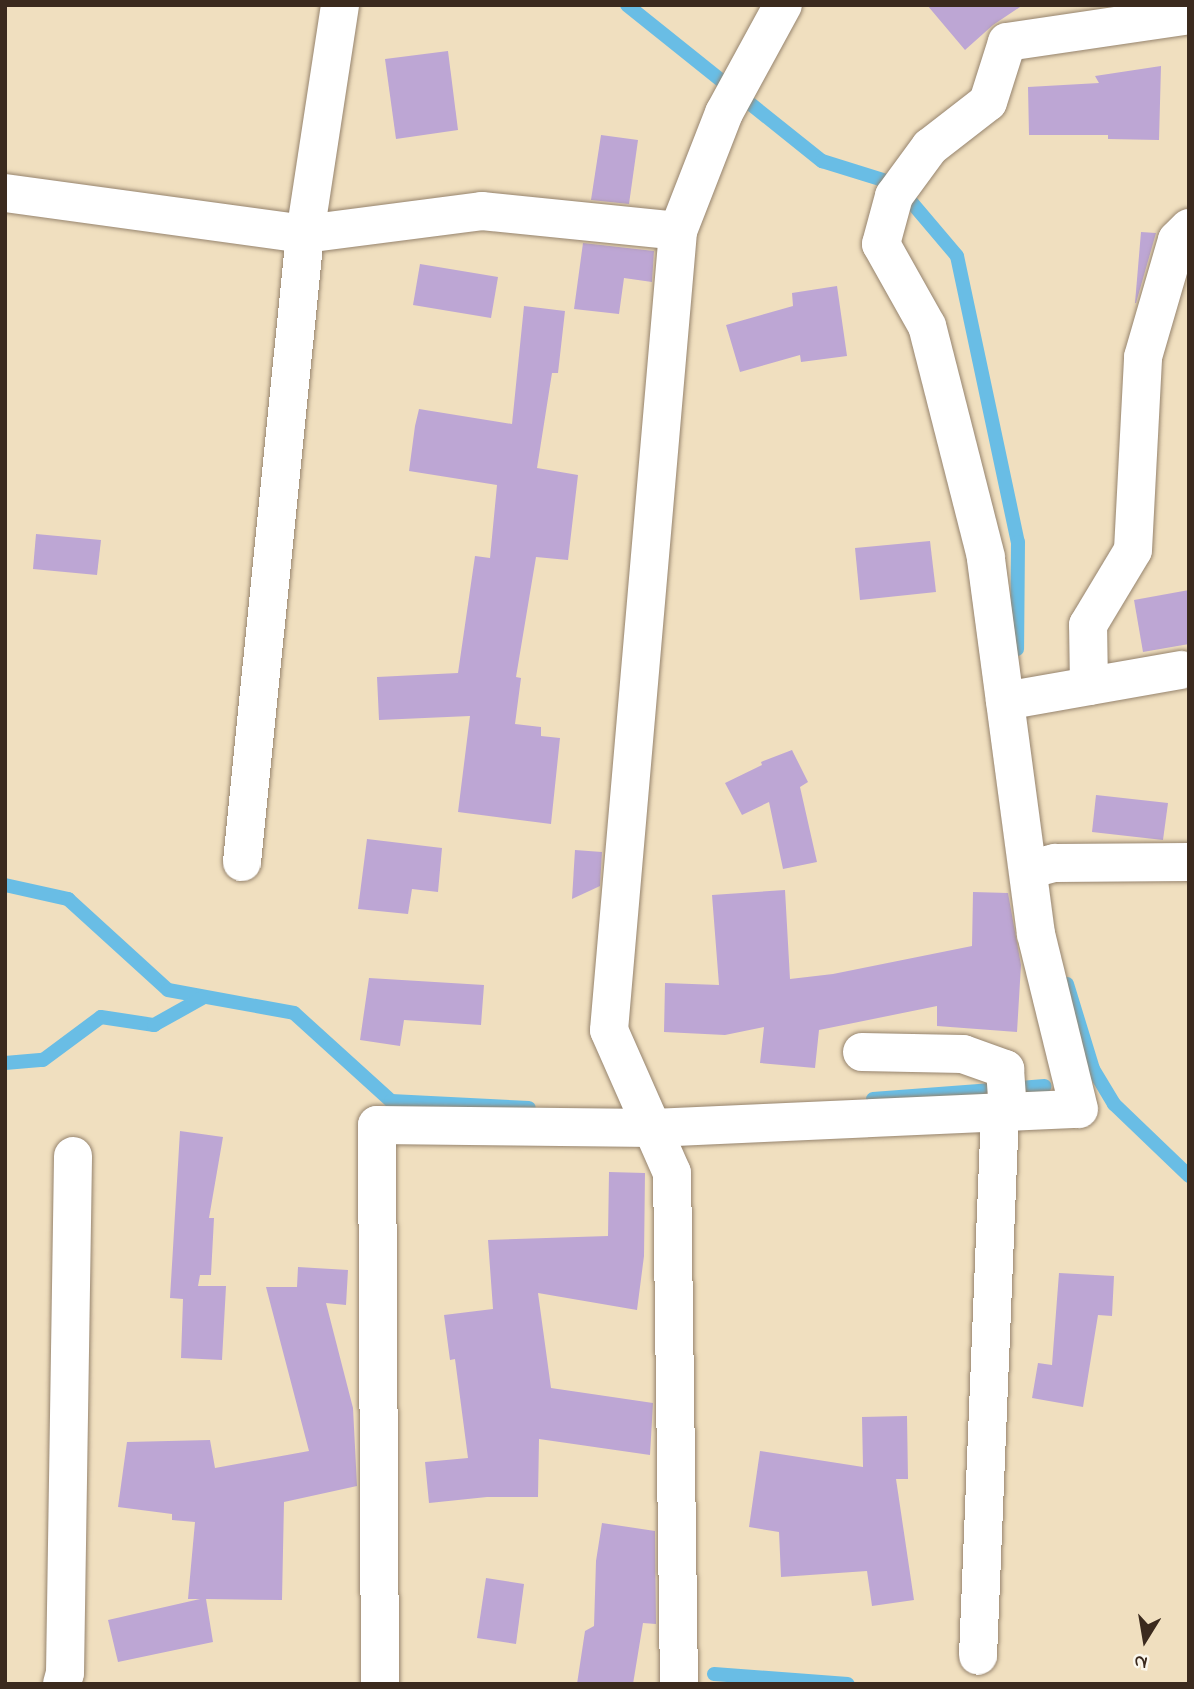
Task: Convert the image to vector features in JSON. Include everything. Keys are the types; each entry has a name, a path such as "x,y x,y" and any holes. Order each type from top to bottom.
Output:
{"street":[{"path":"242,862 305,234 340,5"},
{"path":"679,1684 672,1173 609,1030 678,231 732,97 783,5"},
{"path":"380,1684 377,1125 653,1128 1004,1093 1079,1109 1036,934 1039,867 1018,699 986,557 927,326 881,244 900,188 930,146 988,102 1007,42 1189,15"},
{"path":"5,192 305,234 482,211 678,231"},
{"path":"1089,686 1088,625 1133,550 1143,357 1177,240 1189,229"},
{"path":"1018,699 1181,670"},
{"path":"1039,867 1189,862"},
{"path":"862,1052 963,1054 1004,1093 978,1656"},
{"path":"62,1684 65,1673 73,1156"}],"building":[{"path":"927,5 1023,5 993,25 965,50"},
{"path":"448,51 458,130 396,139 385,59"},
{"path":"1161,66 1159,140 1108,139 1108,135 1029,135 1028,87 1099,83 1095,76"},
{"path":"601,135 638,140 629,204 591,200"},
{"path":"1141,232 1156,233 1135,303"},
{"path":"583,243 654,251 652,282 624,278 619,314 574,309"},
{"path":"420,264 498,277 491,318 413,305"},
{"path":"837,286 847,356 801,362 800,355 740,372 726,325 793,306 792,293"},
{"path":"524,306 565,311 558,373 552,373 537,468 578,475 568,560 536,557 516,677 521,678 515,724 541,727 541,736 560,738 551,824 458,812 470,716 379,720 377,677 458,673 475,556 490,558 497,485 409,471 419,409 512,424"},
{"path":"36,534 101,540 97,575 33,569"},
{"path":"930,541 936,592 860,600 855,548"},
{"path":"1189,590 1189,644 1143,652 1134,600"},
{"path":"792,750 808,782 800,787 817,862 783,869 769,802 742,815 725,783 762,765 761,762"},
{"path":"1096,795 1168,803 1163,840 1092,832"},
{"path":"367,839 442,848 438,892 412,889 408,914 358,909"},
{"path":"575,850 602,852 600,886 572,899"},
{"path":"785,890 790,979 833,974 972,946 973,892 1008,893 1021,965 1017,1032 937,1026 937,1006 819,1030 815,1068 760,1063 764,1027 725,1035 664,1032 665,983 719,985 712,895"},
{"path":"369,978 484,985 481,1025 404,1020 400,1046 360,1040"},
{"path":"180,1131 223,1137 209,1218 214,1218 211,1275 200,1275 198,1286 226,1286 222,1360 181,1358 183,1299 170,1298"},
{"path":"609,1172 645,1173 644,1256 637,1310 538,1293 551,1388 653,1403 650,1455 539,1439 538,1497 487,1497 429,1503 425,1462 468,1458 455,1359 450,1360 444,1315 493,1309 488,1240 608,1236"},
{"path":"298,1267 348,1270 346,1305 326,1303 353,1408 357,1486 284,1502 282,1600 206,1599 213,1642 118,1662 108,1620 200,1599 188,1599 195,1522 172,1520 172,1514 118,1507 127,1442 210,1440 215,1468 309,1451 266,1287 297,1287"},
{"path":"1059,1273 1114,1276 1112,1316 1098,1315 1083,1407 1032,1398 1038,1363 1052,1365"},
{"path":"907,1416 908,1479 896,1479 914,1600 872,1606 867,1571 781,1577 779,1532 749,1527 760,1451 863,1467 862,1417"},
{"path":"602,1523 655,1531 656,1624 643,1623 633,1684 577,1684 585,1631 594,1626 596,1561"},
{"path":"486,1578 524,1584 516,1644 477,1638"}],"waterway":[{"path":"627,5 822,161 896,184 957,256 1018,542 1017,649"},
{"path":"5,885 68,899 168,990 294,1013 391,1101 529,1108"},
{"path":"1067,984 1093,1069 1114,1104 1189,1176"},
{"path":"5,1063 43,1060 101,1017 154,1025 204,997"},
{"path":"873,1099 1045,1086"},
{"path":"714,1674 848,1684"}]}
